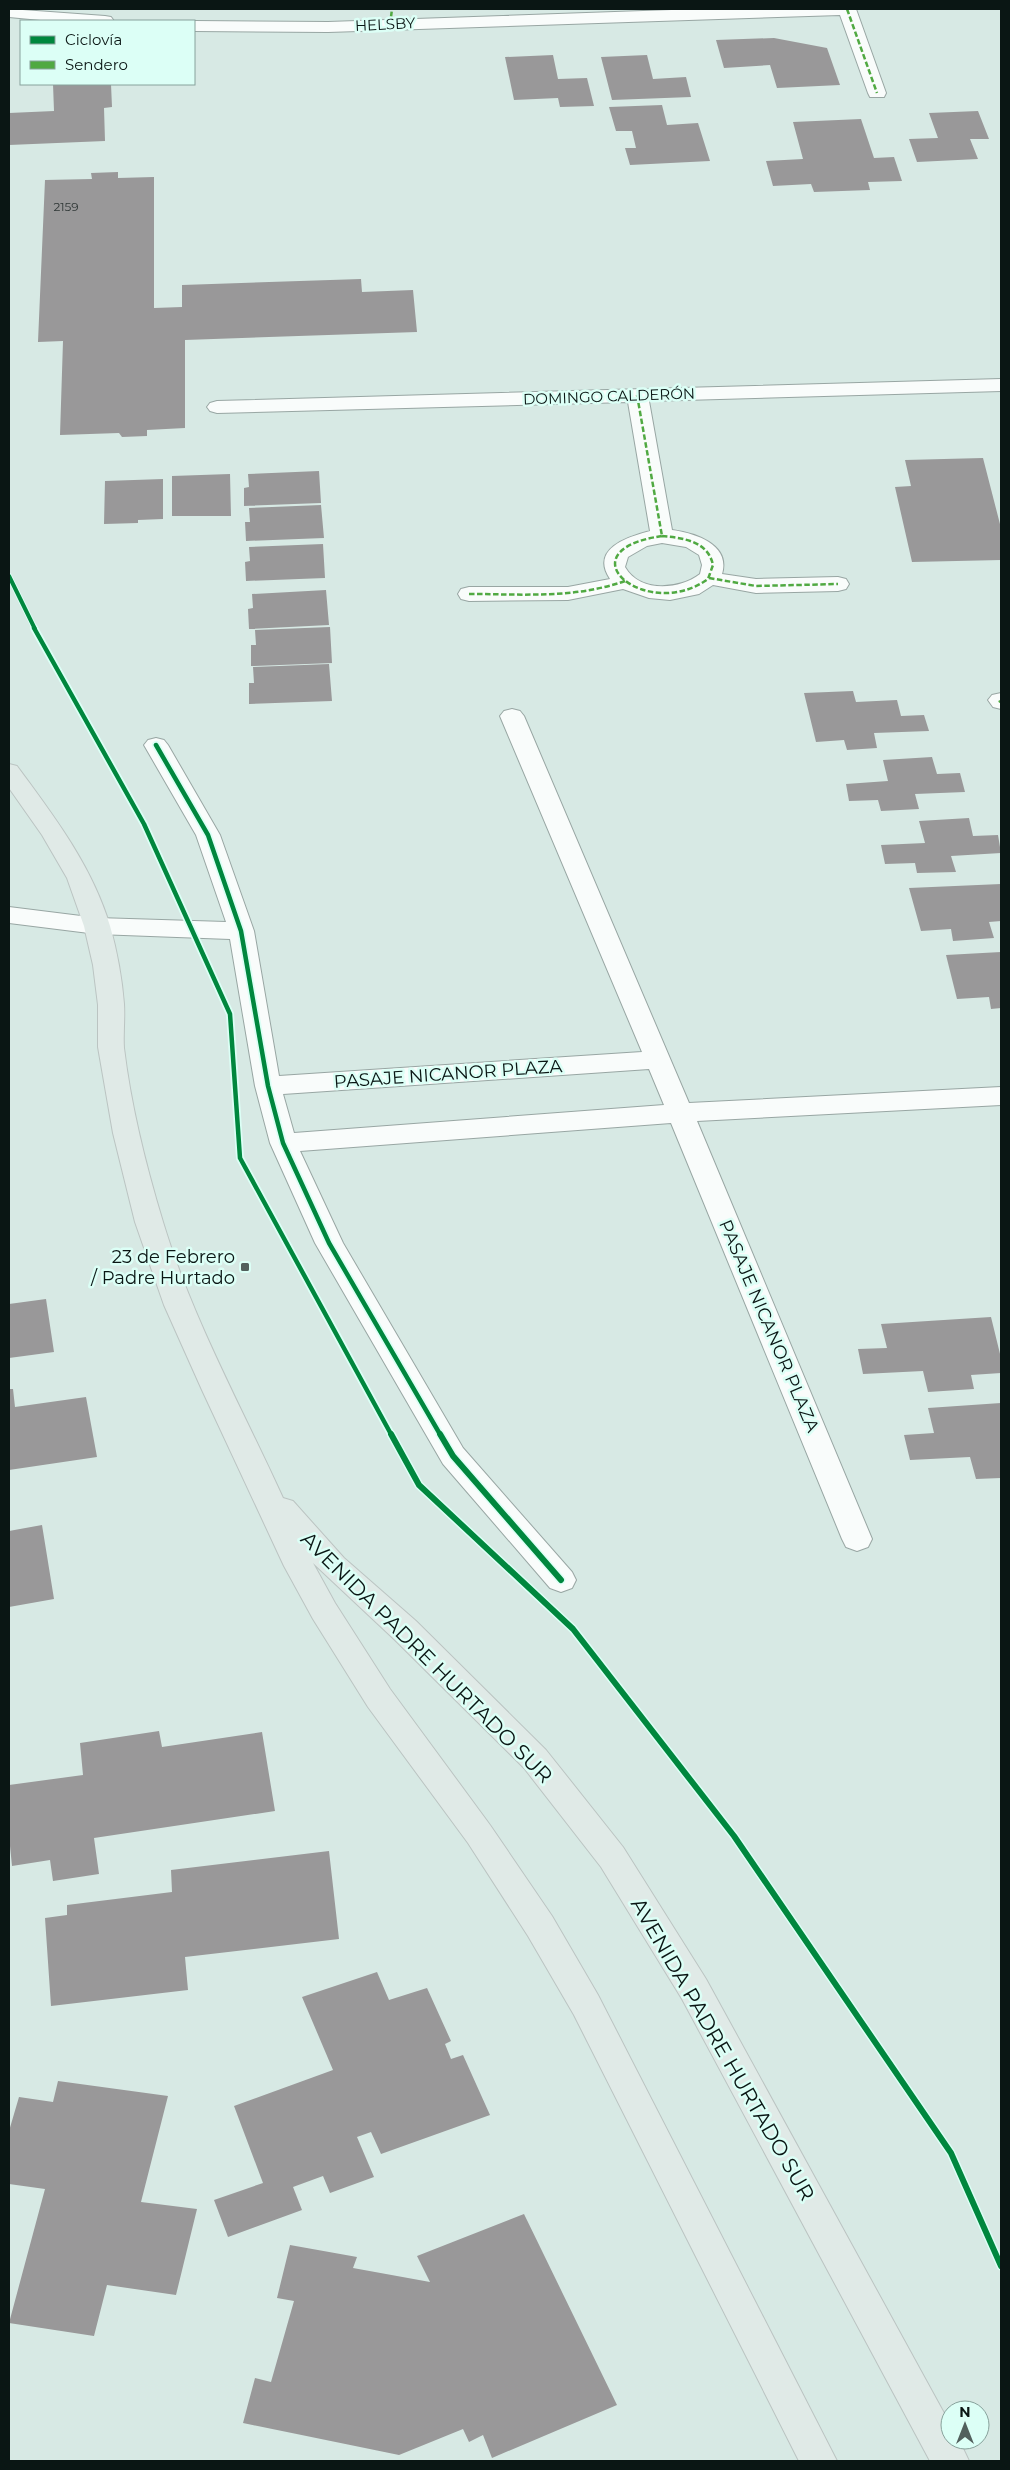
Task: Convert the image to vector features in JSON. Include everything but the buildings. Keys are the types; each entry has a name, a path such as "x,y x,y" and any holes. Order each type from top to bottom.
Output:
{"main road":[{"name":"AVENIDA PADRE HURTADO SUR","path":"9,771 53,833 79,878 97,926 106,965 111,1005 111,1048 126,1133 150,1222 182,1313 216,1390 260,1478 299,1566 324,1611 379,1698 507,1875 540,1926 586,2005 818,2461"},
{"name":"AVENIDA PADRE HURTADO SUR","path":"260,1478 297,1527 333,1566 406,1630 534,1759 612,1857 694,1989 950,2461"}],"street":[{"path":"94,9 105,20"},
{"path":"847,9 877,93"},
{"name":"HELSBY","path":"195,26 328,27 391,17 847,9"},
{"path":"9,12 95,20"},
{"name":"DOMINGO CALDERÓN","path":"217,407 1001,385"},
{"path":"637,395 662,536"},
{"path":"709,578 713,568 713,558 706,549 694,542 679,537 662,536 633,542 623,548 616,556 614,564 617,573 625,581 636,587 666,592 684,591 709,578 756,586 838,584"},
{"path":"469,594 585,593 609,588 625,581"},
{"name":"PASAJE NICANOR PLAZA","path":"512,716 658,1060 857,1539"},
{"path":"156,745 208,835 241,931 268,1086 284,1143 329,1244 453,1456 561,1580"},
{"path":"9,915 97,926 241,931"},
{"name":"PASAJE NICANOR PLAZA","path":"268,1086 658,1060"},
{"path":"284,1143 680,1113 1001,1096"}],"marked path":[{"path":"390,25 392,9"},
{"path":"847,9 877,93"},
{"path":"637,395 662,536"},
{"path":"662,536 686,539 707,550 713,565 712,573 708,579 700,585 681,592 660,593 640,589 619,576 614,567 615,559 620,552 639,541 662,536"},
{"path":"709,578 756,586 838,584"},
{"path":"469,594 568,594 607,587 625,581"}],"cycle path":[{"path":"9,576 40,640 144,824 230,1014 240,1158 419,1485 573,1629 734,1836 951,2153 1001,2266"},
{"path":"156,745 208,835 241,931 268,1086 283,1143 329,1243 453,1456 561,1580"}],"place":[{"name":"23 de Febrero / Padre Hurtado","path":"245,1267"}]}
